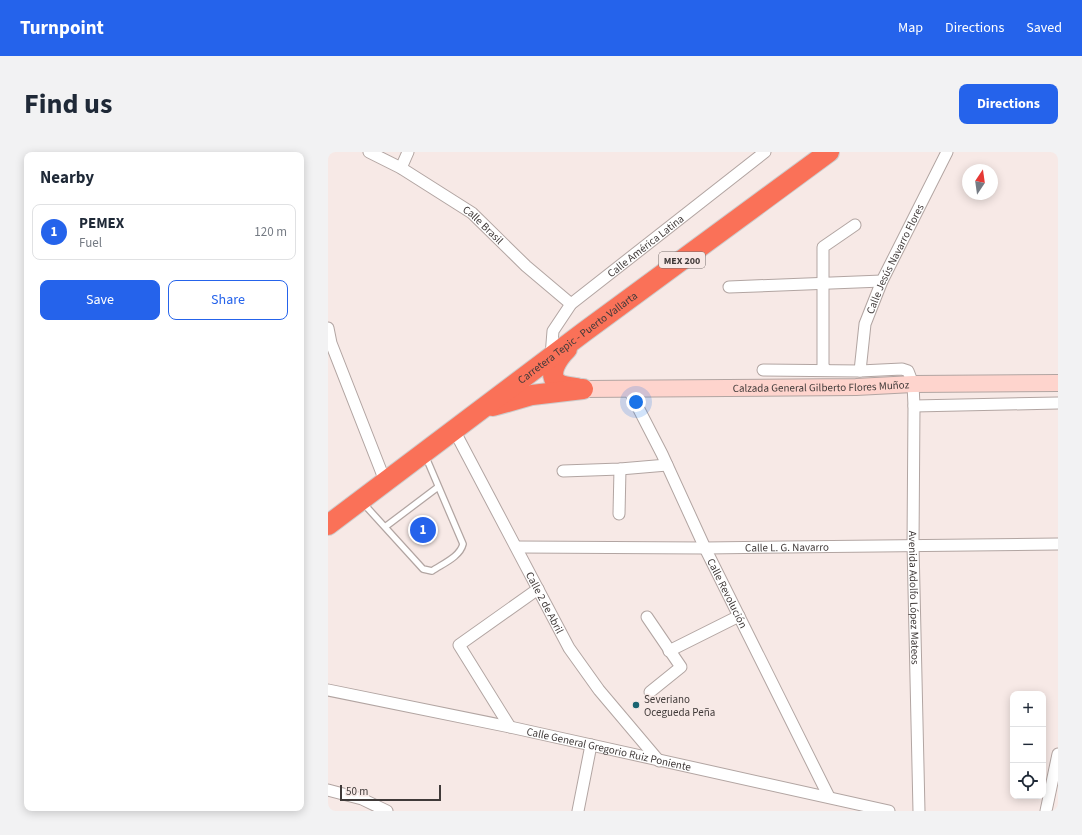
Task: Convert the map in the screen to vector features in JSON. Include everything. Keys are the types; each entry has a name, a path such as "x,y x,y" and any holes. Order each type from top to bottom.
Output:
{"highway":[{"name":"Carretera Tepic - Puerto Vallarta","path":"328,525 551,356 829,152"},
{"path":"583,389 565,386 558,383 553,373 556,361 562,353 584,332"},
{"path":"535,369 551,385 561,388 583,389"},
{"path":"459,426 492,407 510,400 532,395 583,389"}],"main road":[{"name":"Calzada General Gilberto Flores Muñoz","path":"583,389 856,387 913,384 1058,383"}],"street":[{"name":"Calle Brasil","path":"369,152 401,168 472,213 526,266 571,304"},
{"path":"401,168 408,152"},
{"name":"Calle América Latina","path":"551,356 553,331 571,304 765,152"},
{"name":"Calle Jesús Navarro Flores","path":"860,371 865,324 882,281 947,152"},
{"path":"826,370 823,366 823,247 855,225"},
{"path":"729,287 882,281"},
{"path":"328,328 332,343 385,481"},
{"path":"763,370 860,371 902,369 908,371 913,384"},
{"name":"Avenida Adolfo López Mateos","path":"913,384 913,545 919,811"},
{"name":"Calle Revolución","path":"628,388 667,465 705,548 829,797"},
{"path":"914,406 1058,403"},
{"name":"Calle 2 de Abril","path":"459,426 517,547 569,648 599,690 659,760"},
{"path":"563,471 620,469 667,465"},
{"path":"620,469 620,514"},
{"name":"Calle L. G. Navarro","path":"517,547 705,548 1058,544"},
{"path":"510,726 459,645 538,589"},
{"path":"647,616 668,651 680,667 650,692"},
{"path":"668,651 739,616"},
{"name":"Calle General Gregorio Ruiz Poniente","path":"328,690 510,726 890,811"},
{"path":"578,811 591,745"},
{"path":"1046,811 1058,754"},
{"path":"328,790 362,798 387,811"}],"lane":[{"path":"361,501 423,569 432,571 458,553 462,549 463,544 424,453"},
{"path":"385,527 438,487"}],"place":[{"name":"PEMEX","path":"423,530"},
{"name":"Severiano Ocegueda Peña","path":"636,705"}]}
